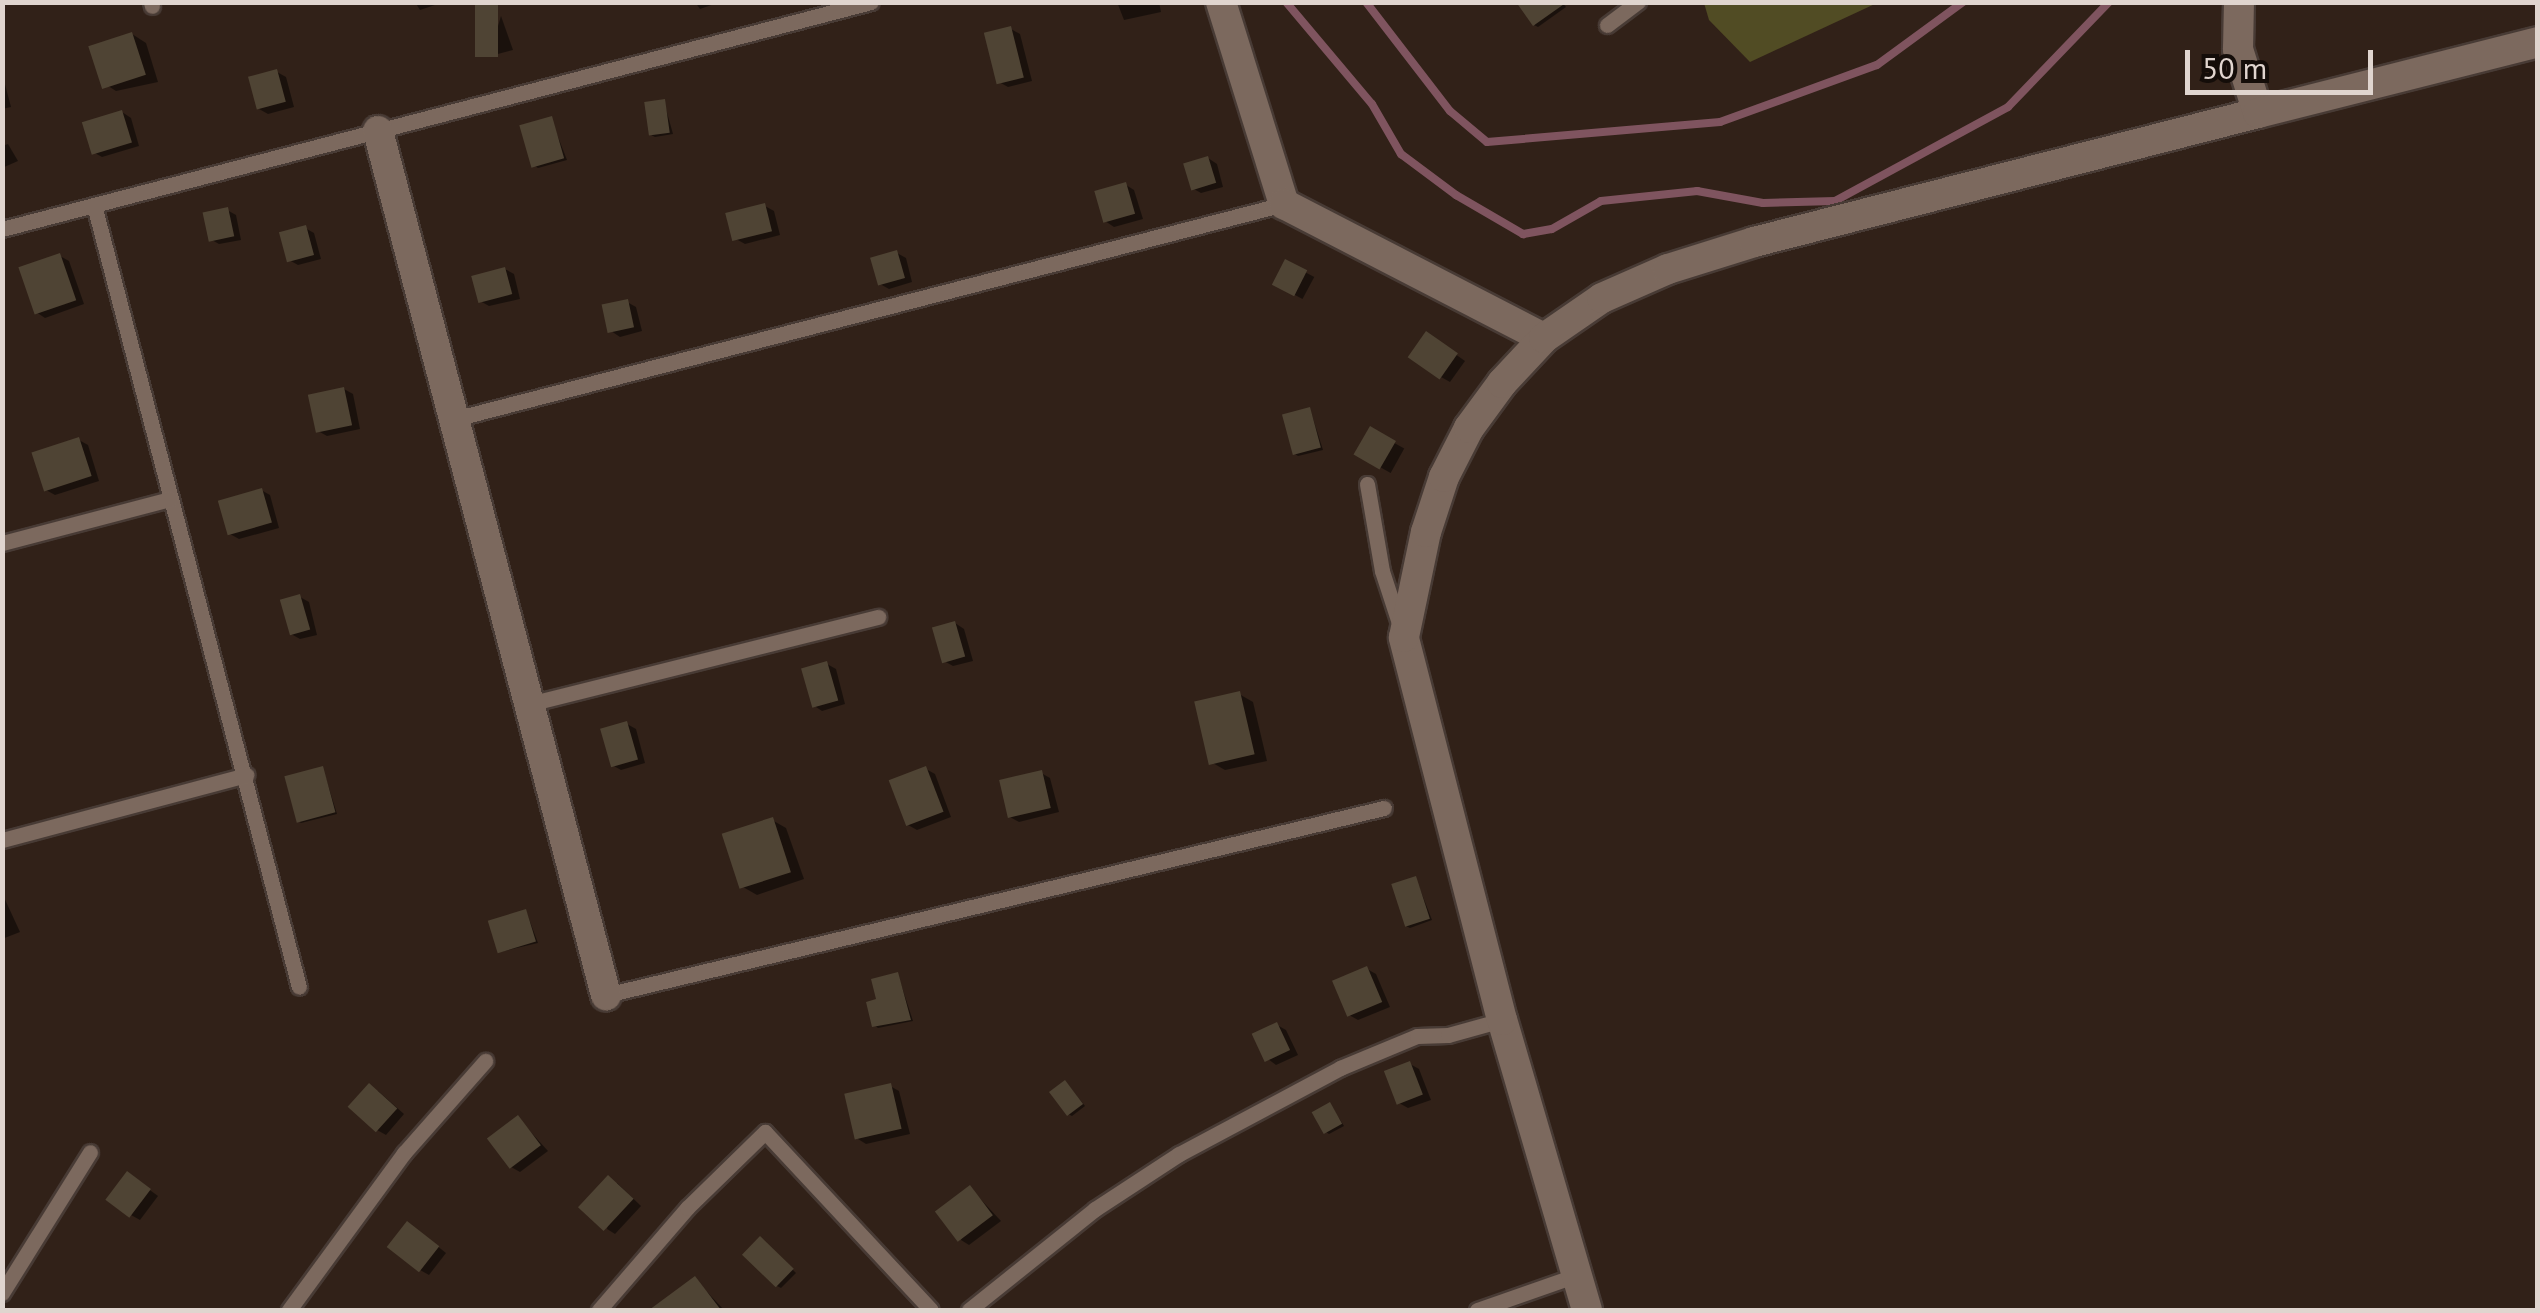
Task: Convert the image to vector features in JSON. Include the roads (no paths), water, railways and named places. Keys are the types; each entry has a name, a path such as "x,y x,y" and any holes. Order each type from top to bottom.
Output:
{"street":[{"path":"1221,2 1284,204 1544,338"},
{"path":"2239,2 2238,49 2258,113"},
{"path":"1587,1310 1502,1020 1404,638 1426,532 1444,477 1469,428 1544,338 1602,298 1720,253 2538,42"},
{"path":"378,131 606,995"}],"lane":[{"path":"2,229 871,2"},
{"path":"1608,25 1638,2"},
{"path":"454,419 1284,204"},
{"path":"94,205 299,987"},
{"path":"1367,484 1382,571 1404,638"},
{"path":"2,542 170,499"},
{"path":"529,704 878,617"},
{"path":"2,840 246,775"},
{"path":"606,995 1384,808"},
{"path":"969,1310 1095,1209 1212,1136 1340,1068 1417,1036 1448,1035 1502,1020"},
{"path":"289,1310 404,1153 485,1060"},
{"path":"599,1310 687,1208 765,1132 932,1310"},
{"path":"2,1293 90,1152"},
{"path":"1477,1310 1577,1275"}],"waterway":[{"path":"1286,2 1372,104 1401,154 1456,195 1523,234 1552,229 1601,201 1697,191 1763,203 1835,201 2008,107 2109,2"},
{"path":"1366,2 1450,111 1487,142 1720,122 1877,65 1963,2"}]}
